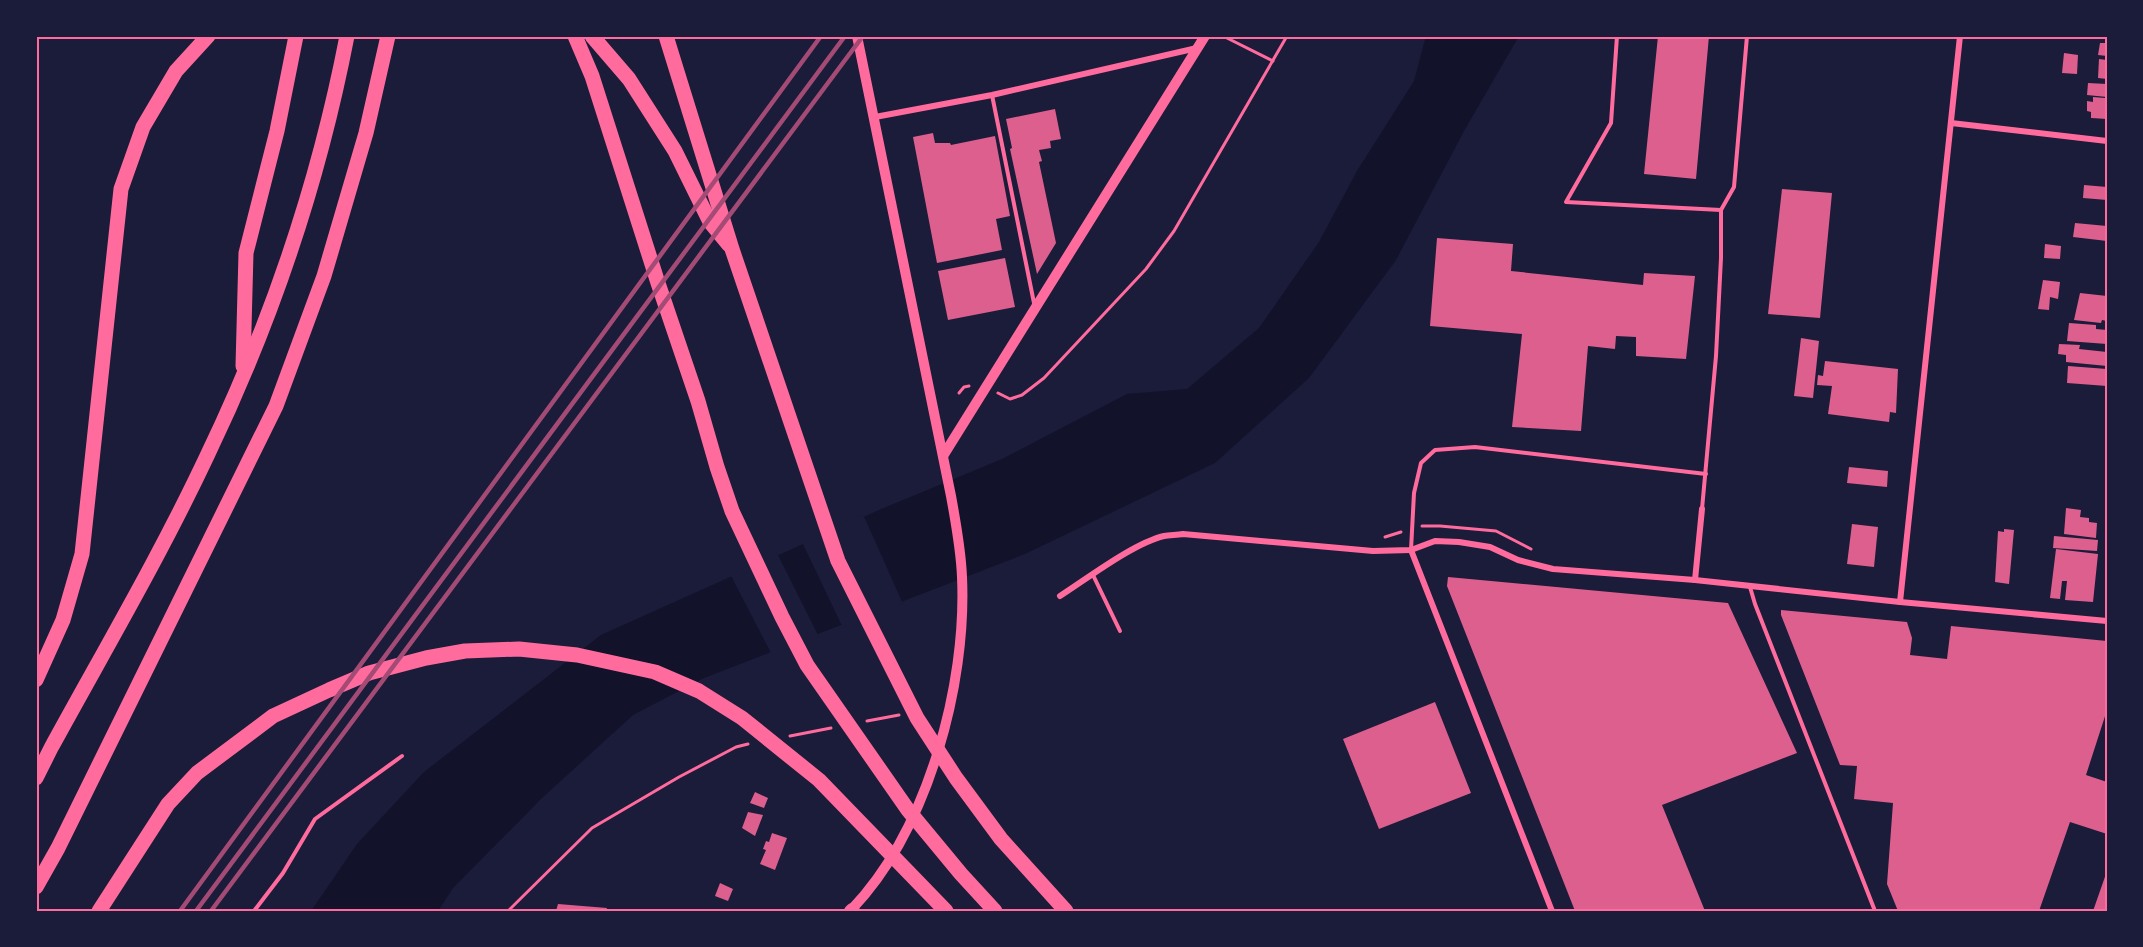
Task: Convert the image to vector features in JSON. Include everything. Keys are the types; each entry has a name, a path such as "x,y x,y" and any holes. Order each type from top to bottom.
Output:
{"highway":[{"path":"36,680 63,620 82,554 121,189 143,127 176,71 208,36"},
{"path":"243,376 246,253 277,131 296,36"},
{"path":"36,778 161,546 207,456 243,376 267,315 310,189 328,123 347,36"},
{"path":"36,887 58,848 276,406 324,276 366,133 388,36"},
{"path":"575,36 592,76 732,511 782,617 807,665 908,810 985,904 995,911"},
{"path":"592,36 629,79 675,151 710,222 732,249"},
{"path":"666,36 732,249 838,561 917,718 956,778 1001,839 1066,911"},
{"path":"99,911 168,804 197,773 273,716 369,673 426,658 465,651 519,649 577,655 655,672 716,701 742,718 819,780 946,911"}],"main road":[{"path":"852,910 871,889 912,819 940,744 959,656 962,617 961,560 943,456 857,36"},
{"path":"943,456 1205,36"}],"street":[{"path":"1900,602 1960,36"},
{"path":"875,117 992,95 1197,48"},
{"path":"1951,123 2107,141"},
{"path":"1695,580 1702,509"},
{"path":"1060,596 1150,542 1164,536 1183,534 1373,550 1411,550 1435,542 1459,542 1490,547 1518,560 1553,569 1695,580 2107,621"},
{"path":"1411,550 1552,911"}],"lane":[{"path":"1617,36 1611,123 1566,202 1721,210"},
{"path":"1702,509 1716,356 1721,210 1734,187 1747,36"},
{"path":"992,95 1035,308"},
{"path":"1411,550 1414,494 1420,463 1435,450 1475,447 1706,474"},
{"path":"1093,575 1120,631"},
{"path":"1750,586 1875,911"},
{"path":"255,911 283,873 315,819 402,756"}],"path":[{"path":"1223,36 1273,61"},
{"path":"995,392 1010,399 1022,396 1044,378 1146,269 1174,231 1287,36"},
{"path":"1376,540 1425,525 1440,525 1496,531 1537,553"},
{"path":"865,721 900,714"},
{"path":"783,738 842,726"},
{"path":"508,911 592,828 678,777 736,747 748,744"}],"shaded area":[{"path":"1426,36 1519,36 1464,131 1396,260 1309,378 1215,463 1025,554 704,678 633,715 542,798 453,888 438,911 311,911 357,844 424,772 601,635 879,510 1002,459 1127,394 1187,389 1259,328 1319,242 1357,171 1414,81"}],"pier":[{"path":"863,514 903,604 843,628 802,542"},
{"path":"777,553 819,637 772,655 730,574"}],"building":[{"path":"1658,36 1709,36 1696,179 1644,174"},
{"path":"2100,43 2107,43 2107,56 2098,55"},
{"path":"2064,53 2078,55 2077,74 2062,73"},
{"path":"2099,59 2107,60 2107,79 2098,78"},
{"path":"2088,83 2107,84 2107,97 2087,95"},
{"path":"2093,97 2105,98 2107,101 2107,119 2091,118 2091,112 2087,111 2087,101 2093,102"},
{"path":"1055,109 1061,139 1050,141 1051,148 1039,150 1042,161 1039,162 1056,243 1037,274 1010,149 1012,148 1006,119"},
{"path":"933,133 935,143 950,143 951,145 995,136 1010,216 996,219 1002,250 937,263 913,137"},
{"path":"2084,185 2107,187 2107,200 2083,198"},
{"path":"1782,189 1832,193 1820,318 1768,314"},
{"path":"2075,223 2107,226 2107,241 2073,237"},
{"path":"1437,238 1513,244 1511,271 1643,285 1644,273 1695,276 1686,359 1636,356 1636,337 1616,336 1615,349 1588,346 1581,431 1512,427 1522,334 1430,326"},
{"path":"2045,244 2061,246 2060,259 2044,258"},
{"path":"1005,258 1015,307 948,320 938,271"},
{"path":"2043,280 2060,282 2058,299 2050,297 2049,310 2038,309"},
{"path":"2080,293 2107,296 2107,321 2102,320 2101,323 2074,320"},
{"path":"2069,323 2096,325 2096,329 2107,330 2107,344 2067,341"},
{"path":"1801,338 1819,341 1813,398 1794,396"},
{"path":"2059,344 2080,345 2079,349 2107,352 2107,366 2066,362 2066,355 2058,354"},
{"path":"1825,361 1898,369 1896,413 1890,412 1889,422 1828,414 1832,386 1817,385 1818,375 1823,376"},
{"path":"2068,366 2107,369 2107,386 2067,383"},
{"path":"1849,467 1888,471 1887,487 1847,483"},
{"path":"2066,508 2081,510 2080,517 2089,518 2089,522 2097,523 2096,538 2064,534"},
{"path":"1852,524 1878,527 1874,567 1847,564"},
{"path":"2004,529 2014,530 2009,584 1995,582 1998,531 2004,532"},
{"path":"2054,536 2098,540 2097,551 2053,548"},
{"path":"2056,549 2098,554 2093,602 2065,600 2067,581 2062,581 2060,599 2050,598"},
{"path":"1448,577 1728,603 1797,753 1662,805 1705,911 1575,911 1447,586"},
{"path":"1781,610 1907,622 1912,638 1910,655 1947,659 1951,626 2107,641 2107,710 2086,775 2107,782 2107,834 2070,822 2039,911 1898,911 1887,884 1893,803 1854,799 1857,766 1840,765"},
{"path":"1435,702 1471,793 1379,829 1343,739"},
{"path":"755,792 768,798 764,808 750,803"},
{"path":"748,812 763,815 755,836 742,828"},
{"path":"772,833 787,838 775,870 760,864 766,850 763,849 766,841 769,842"},
{"path":"2107,871 2107,911 2093,911"},
{"path":"720,883 733,889 728,901 715,896"},
{"path":"558,904 607,908 606,911 556,911"}],"railway":[{"path":"180,911 821,36"},
{"path":"196,911 845,36"},
{"path":"211,911 863,36"}]}
